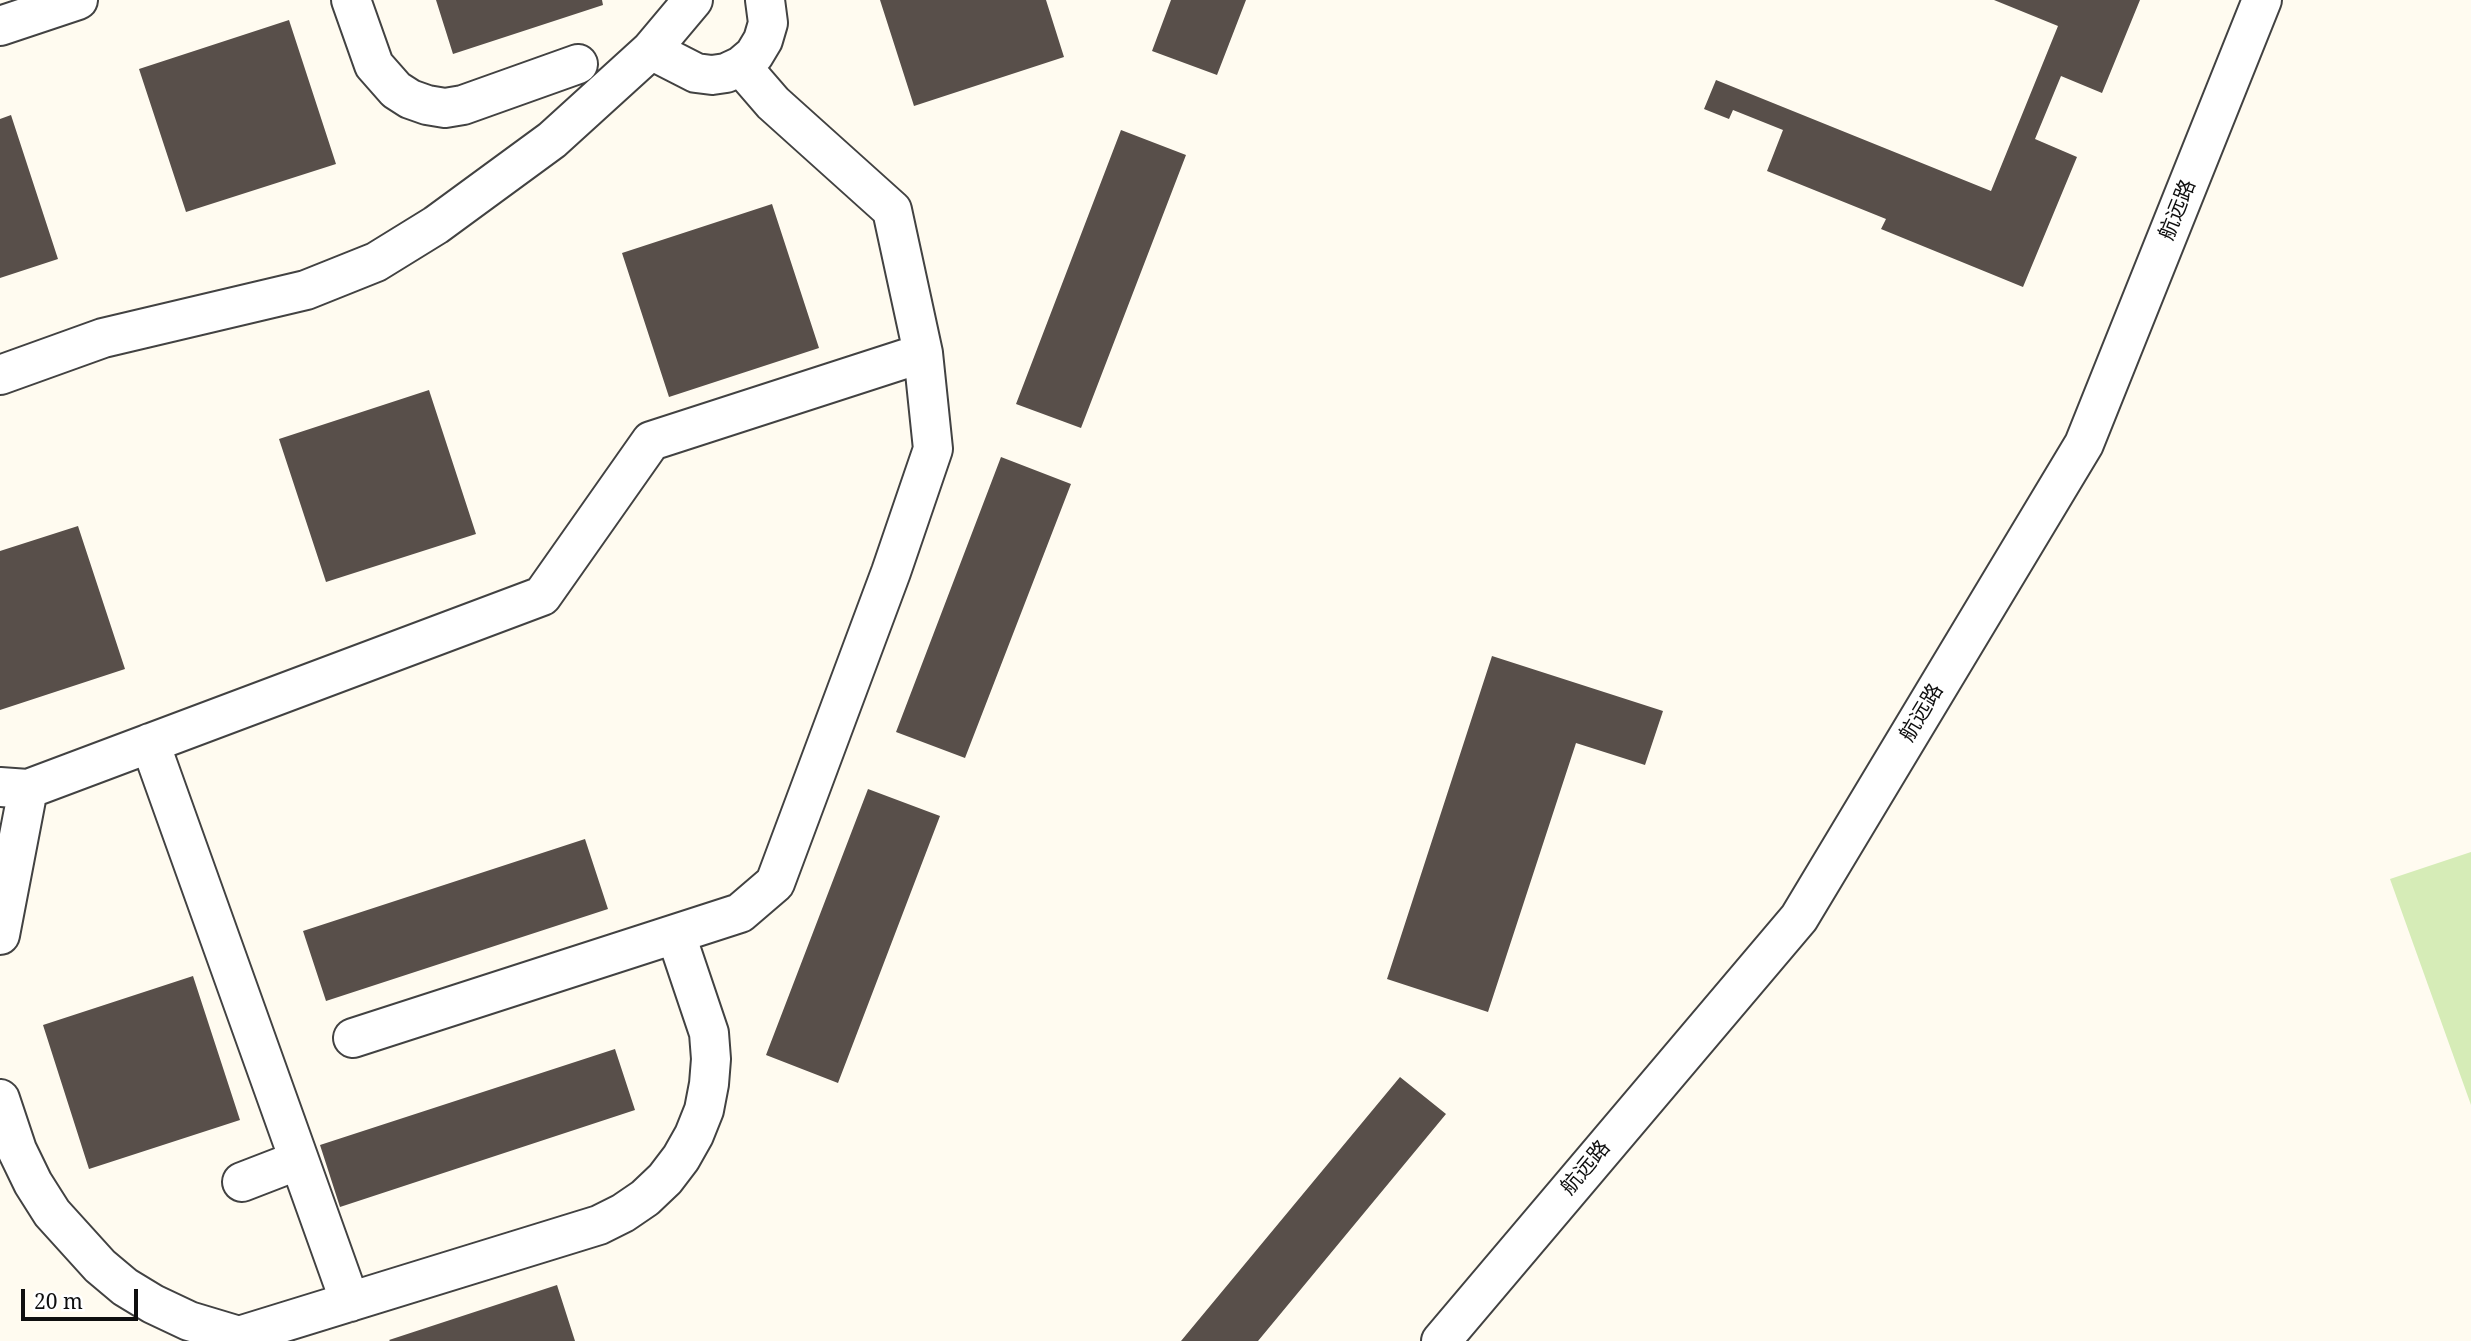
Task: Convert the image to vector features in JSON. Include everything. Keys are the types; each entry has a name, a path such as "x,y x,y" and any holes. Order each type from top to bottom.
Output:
{"street":[{"path":"0,26 78,0"},
{"path":"351,0 374,65 396,90 427,105 445,108 463,106 578,64"},
{"path":"0,375 103,338 306,290 376,262 436,225 552,140 651,50 693,0"},
{"path":"651,50 696,74 719,74 741,66 754,55 764,40 768,23 765,0"},
{"name":"航远路","path":"1441,1341 1798,918 2084,443 2262,0"},
{"path":"353,1038 740,913 775,883 891,572 933,449 923,353 892,210 773,103 741,66"},
{"path":"0,935 14,788 150,743 542,596 652,442 923,353"},
{"path":"150,743 350,1302"},
{"path":"1,1108 33,1183 52,1213 100,1266 125,1287 153,1304 189,1321 239,1339 599,1225 624,1213 665,1180 694,1135 704,1110 711,1059 709,1033 676,934"},
{"path":"242,1182 299,1160"}],"green space":[{"path":"2471,852 2471,1105 2390,879"}],"building":[{"path":"436,0 602,0 603,5 453,54"},
{"path":"880,0 1046,0 1064,57 914,106"},
{"path":"1171,0 1246,0 1217,75 1152,51"},
{"path":"1994,0 2140,0 2102,93 2061,76 2035,139 2077,157 2023,287 1881,229 1886,219 1767,171 1783,130 1733,110 1729,119 1704,109 1716,80 1991,191 2058,26"},
{"path":"289,20 336,164 186,212 139,69"},
{"path":"11,115 58,259 0,278 0,119"},
{"path":"1121,130 1186,155 1081,428 1016,404"},
{"path":"772,204 819,348 669,397 622,253"},
{"path":"429,390 476,534 326,582 279,439"},
{"path":"1001,457 1071,484 965,758 896,732"},
{"path":"78,526 125,669 0,710 0,551"},
{"path":"1492,656 1663,711 1645,765 1576,743 1488,1012 1387,979"},
{"path":"868,789 940,816 838,1083 766,1055"},
{"path":"585,839 608,909 326,1001 303,931"},
{"path":"193,976 240,1120 89,1169 43,1025"},
{"path":"615,1049 635,1110 340,1207 320,1145"},
{"path":"1400,1077 1446,1114 1258,1341 1181,1341"},
{"path":"557,1285 575,1341 389,1340"}]}
